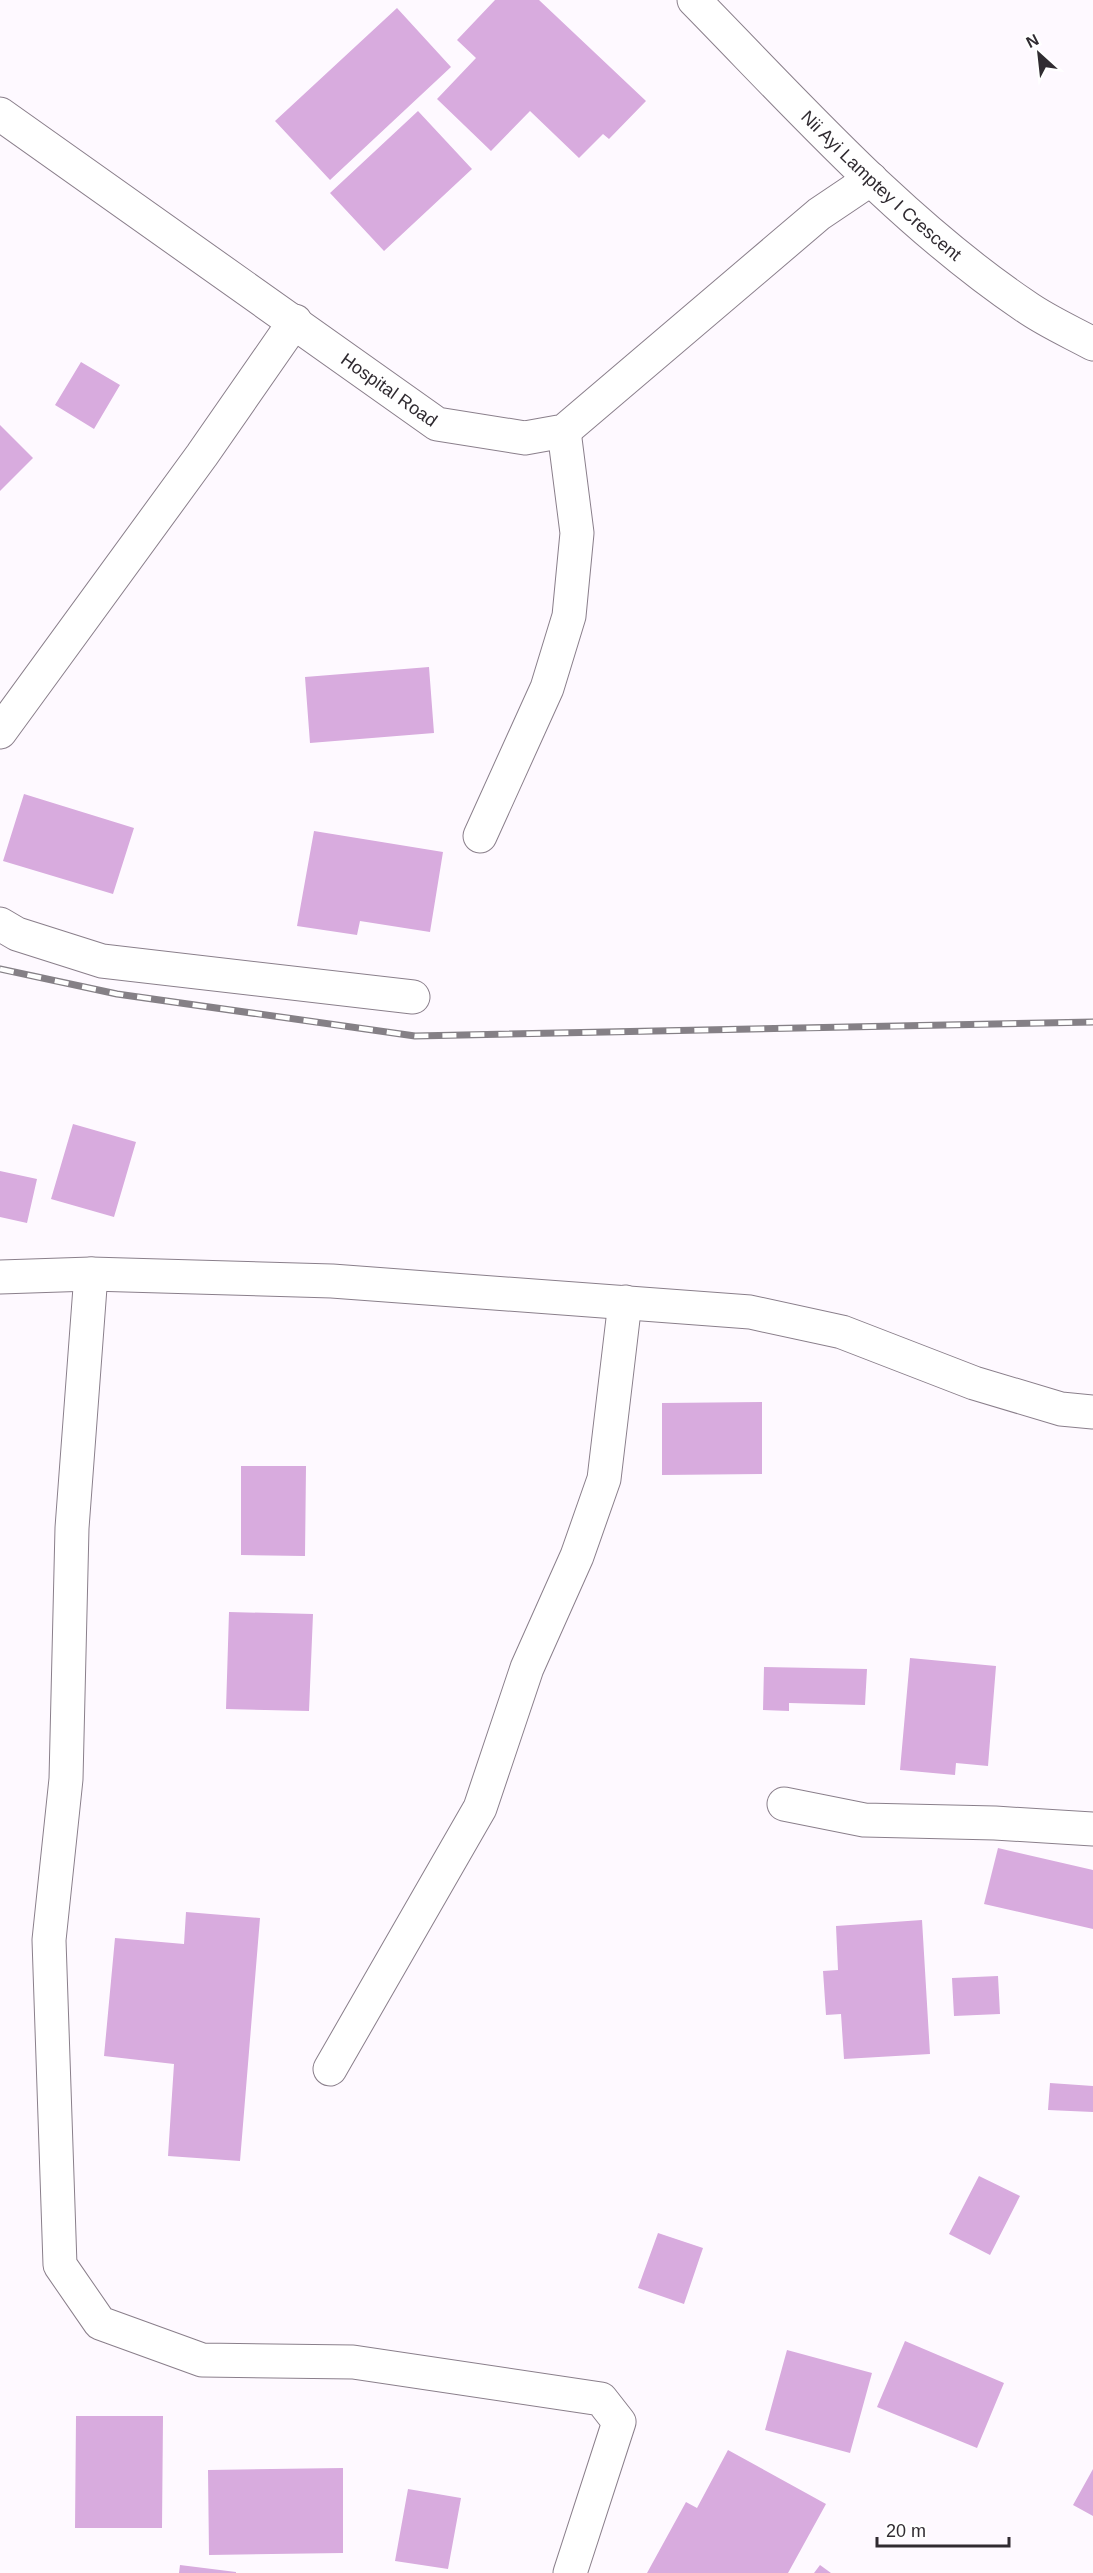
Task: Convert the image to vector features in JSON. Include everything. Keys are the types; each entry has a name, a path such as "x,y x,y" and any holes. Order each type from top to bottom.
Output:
{"street":[{"name":"Nii Ayi Lamptey I Crescent","path":"694,0 871,179 960,258 1026,307 1093,344"},
{"name":"Hospital Road","path":"0,114 295,321 437,424 525,438 564,431 819,214 871,179"},
{"path":"0,732 202,455 295,321"},
{"path":"480,836 547,688 569,616 577,533 564,431"},
{"path":"0,924 17,934 102,962 413,997"},
{"path":"92,1274 72,1527 66,1779 49,1940 60,2265 100,2323 202,2360 352,2362 601,2398 619,2422 570,2573"},
{"path":"0,1277 92,1274 332,1281 750,1312 842,1332 974,1383 1061,1409 1093,1412"},
{"path":"330,2069 480,1808 527,1668 577,1556 604,1479 626,1302"},
{"path":"784,1804 864,1820 995,1823 1093,1829"}],"building":[{"path":"495,0 539,0 646,101 609,139 603,134 579,158 530,111 491,151 437,99 476,58 457,40"},
{"path":"397,8 451,67 330,180 275,121"},
{"path":"418,111 472,169 384,251 330,193"},
{"path":"81,362 120,385 94,429 55,405"},
{"path":"0,425 33,458 0,491"},
{"path":"429,667 434,733 310,743 305,677"},
{"path":"24,794 134,828 113,894 3,861"},
{"path":"314,831 443,852 430,932 360,921 357,935 297,926"},
{"path":"73,1124 136,1142 114,1217 51,1199"},
{"path":"0,1171 37,1179 27,1223 0,1217"},
{"path":"762,1402 762,1474 662,1475 662,1403"},
{"path":"241,1466 306,1466 305,1556 241,1555"},
{"path":"229,1612 313,1614 309,1711 226,1709"},
{"path":"910,1658 996,1666 988,1766 956,1763 955,1775 900,1770"},
{"path":"764,1667 867,1669 865,1705 789,1703 789,1711 763,1710"},
{"path":"998,1848 1093,1870 1093,1929 984,1904"},
{"path":"186,1912 260,1918 240,2161 168,2156 174,2064 104,2056 115,1938 184,1944"},
{"path":"922,1920 930,2054 844,2059 841,2014 826,2015 823,1971 838,1970 836,1926"},
{"path":"998,1976 1000,2014 954,2016 952,1978"},
{"path":"1050,2083 1093,2086 1093,2112 1048,2110"},
{"path":"979,2176 1020,2196 990,2255 949,2234"},
{"path":"658,2233 703,2248 684,2304 638,2288"},
{"path":"905,2341 1004,2383 977,2448 877,2407"},
{"path":"787,2350 872,2373 850,2453 765,2430"},
{"path":"76,2416 163,2416 162,2528 75,2528"},
{"path":"728,2450 826,2504 788,2573 647,2573 686,2502 697,2508"},
{"path":"343,2468 343,2553 209,2555 208,2470"},
{"path":"1093,2469 1093,2516 1073,2505"},
{"path":"408,2489 461,2498 448,2569 395,2561"},
{"path":"180,2565 236,2572 236,2573 179,2573"},
{"path":"820,2565 831,2573 814,2573"}],"railway":[{"path":"0,969 117,994 415,1036 1093,1022"}]}
